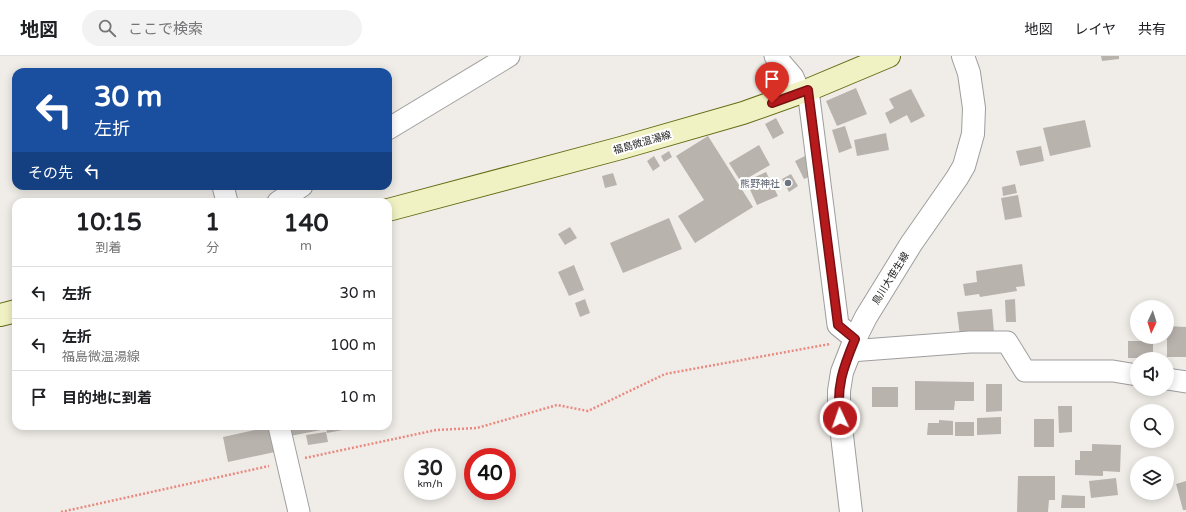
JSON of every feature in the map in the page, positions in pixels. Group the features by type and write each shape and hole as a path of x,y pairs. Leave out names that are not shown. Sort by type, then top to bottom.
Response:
{"main road":[{"name":"福島微温湯線","path":"392,209 629,146 743,113 804,91 889,56"},
{"path":"0,315 12,312"}],"street":[{"path":"392,127 509,56"},
{"path":"775,56 804,91 838,325 852,345 1007,342 1025,371 1113,371 1130,374"},
{"name":"鳥川大笹生線","path":"851,512 839,410 839,391 842,372 852,345 866,317 911,244 964,166 973,134 974,108 969,73 963,56"},
{"path":"284,198 296,190"},
{"path":"1174,380 1186,382"},
{"path":"280,430 298,512"}],"path":[{"path":"61,512 436,430 477,428 557,405 588,411 665,374 852,345"}],"building":[{"path":"1101,56 1119,56 1119,59 1102,61"},
{"path":"856,88 867,114 837,126 826,101"},
{"path":"911,89 925,116 911,123 907,115 890,124 885,113 894,108 889,99"},
{"path":"776,118 784,133 773,139 765,124"},
{"path":"1085,120 1091,147 1050,156 1043,128"},
{"path":"845,126 852,148 839,153 832,130"},
{"path":"886,133 889,150 857,156 854,140"},
{"path":"708,136 753,207 695,243 678,216 704,200 676,156"},
{"path":"759,145 770,165 741,182 729,163"},
{"path":"1041,146 1044,161 1020,166 1016,151"},
{"path":"669,151 672,157 664,162 661,156"},
{"path":"654,156 660,166 653,171 647,161"},
{"path":"805,156 813,175 804,179 795,161"},
{"path":"766,172 778,196 757,205 746,181"},
{"path":"613,173 617,185 605,188 602,176"},
{"path":"791,174 798,186 789,192 782,179"},
{"path":"1015,184 1017,193 1003,196 1002,187"},
{"path":"1018,195 1022,217 1005,220 1001,198"},
{"path":"669,218 682,249 623,273 610,243"},
{"path":"570,227 577,238 565,245 558,234"},
{"path":"1022,264 1025,286 1016,287 1017,291 980,297 979,294 965,296 963,284 977,282 976,271"},
{"path":"574,265 584,290 569,296 558,272"},
{"path":"585,299 590,313 580,317 575,303"},
{"path":"1015,299 1016,322 1006,322 1005,300"},
{"path":"992,309 994,332 960,336 957,312"},
{"path":"1174,326 1186,327 1186,357 1174,357 1174,352 1167,352 1167,344 1174,344"},
{"path":"1128,341 1130,341 1130,344 1153,344 1153,352 1130,352 1130,358 1128,358"},
{"path":"915,381 974,382 974,401 955,401 954,410 915,410"},
{"path":"986,384 1002,384 1002,411 986,412"},
{"path":"872,387 898,387 898,407 872,407"},
{"path":"1058,406 1072,406 1072,432 1059,433"},
{"path":"1001,417 1001,434 977,435 977,418"},
{"path":"1034,419 1054,419 1054,447 1034,447"},
{"path":"939,420 953,421 953,435 927,435 928,423 939,423"},
{"path":"955,422 974,422 974,436 955,436"},
{"path":"255,430 270,430 275,452 228,462 223,437"},
{"path":"284,430 321,430 285,437"},
{"path":"327,430 342,430 327,433"},
{"path":"326,432 328,442 308,445 306,435"},
{"path":"1092,444 1121,445 1120,472 1103,471 1103,476 1075,475 1075,460 1080,460 1080,451 1092,451"},
{"path":"1018,476 1055,476 1055,500 1049,500 1048,512 1017,512"},
{"path":"1116,478 1118,495 1091,498 1089,481"},
{"path":"1186,481 1186,510 1183,510 1176,484"},
{"path":"1062,495 1085,496 1085,508 1061,508"}],"place":[{"name":"熊野神社","path":"788,183"}],"route":[{"path":"772,103 808,90 838,325 855,339 842,372 839,391 840,418"}]}
